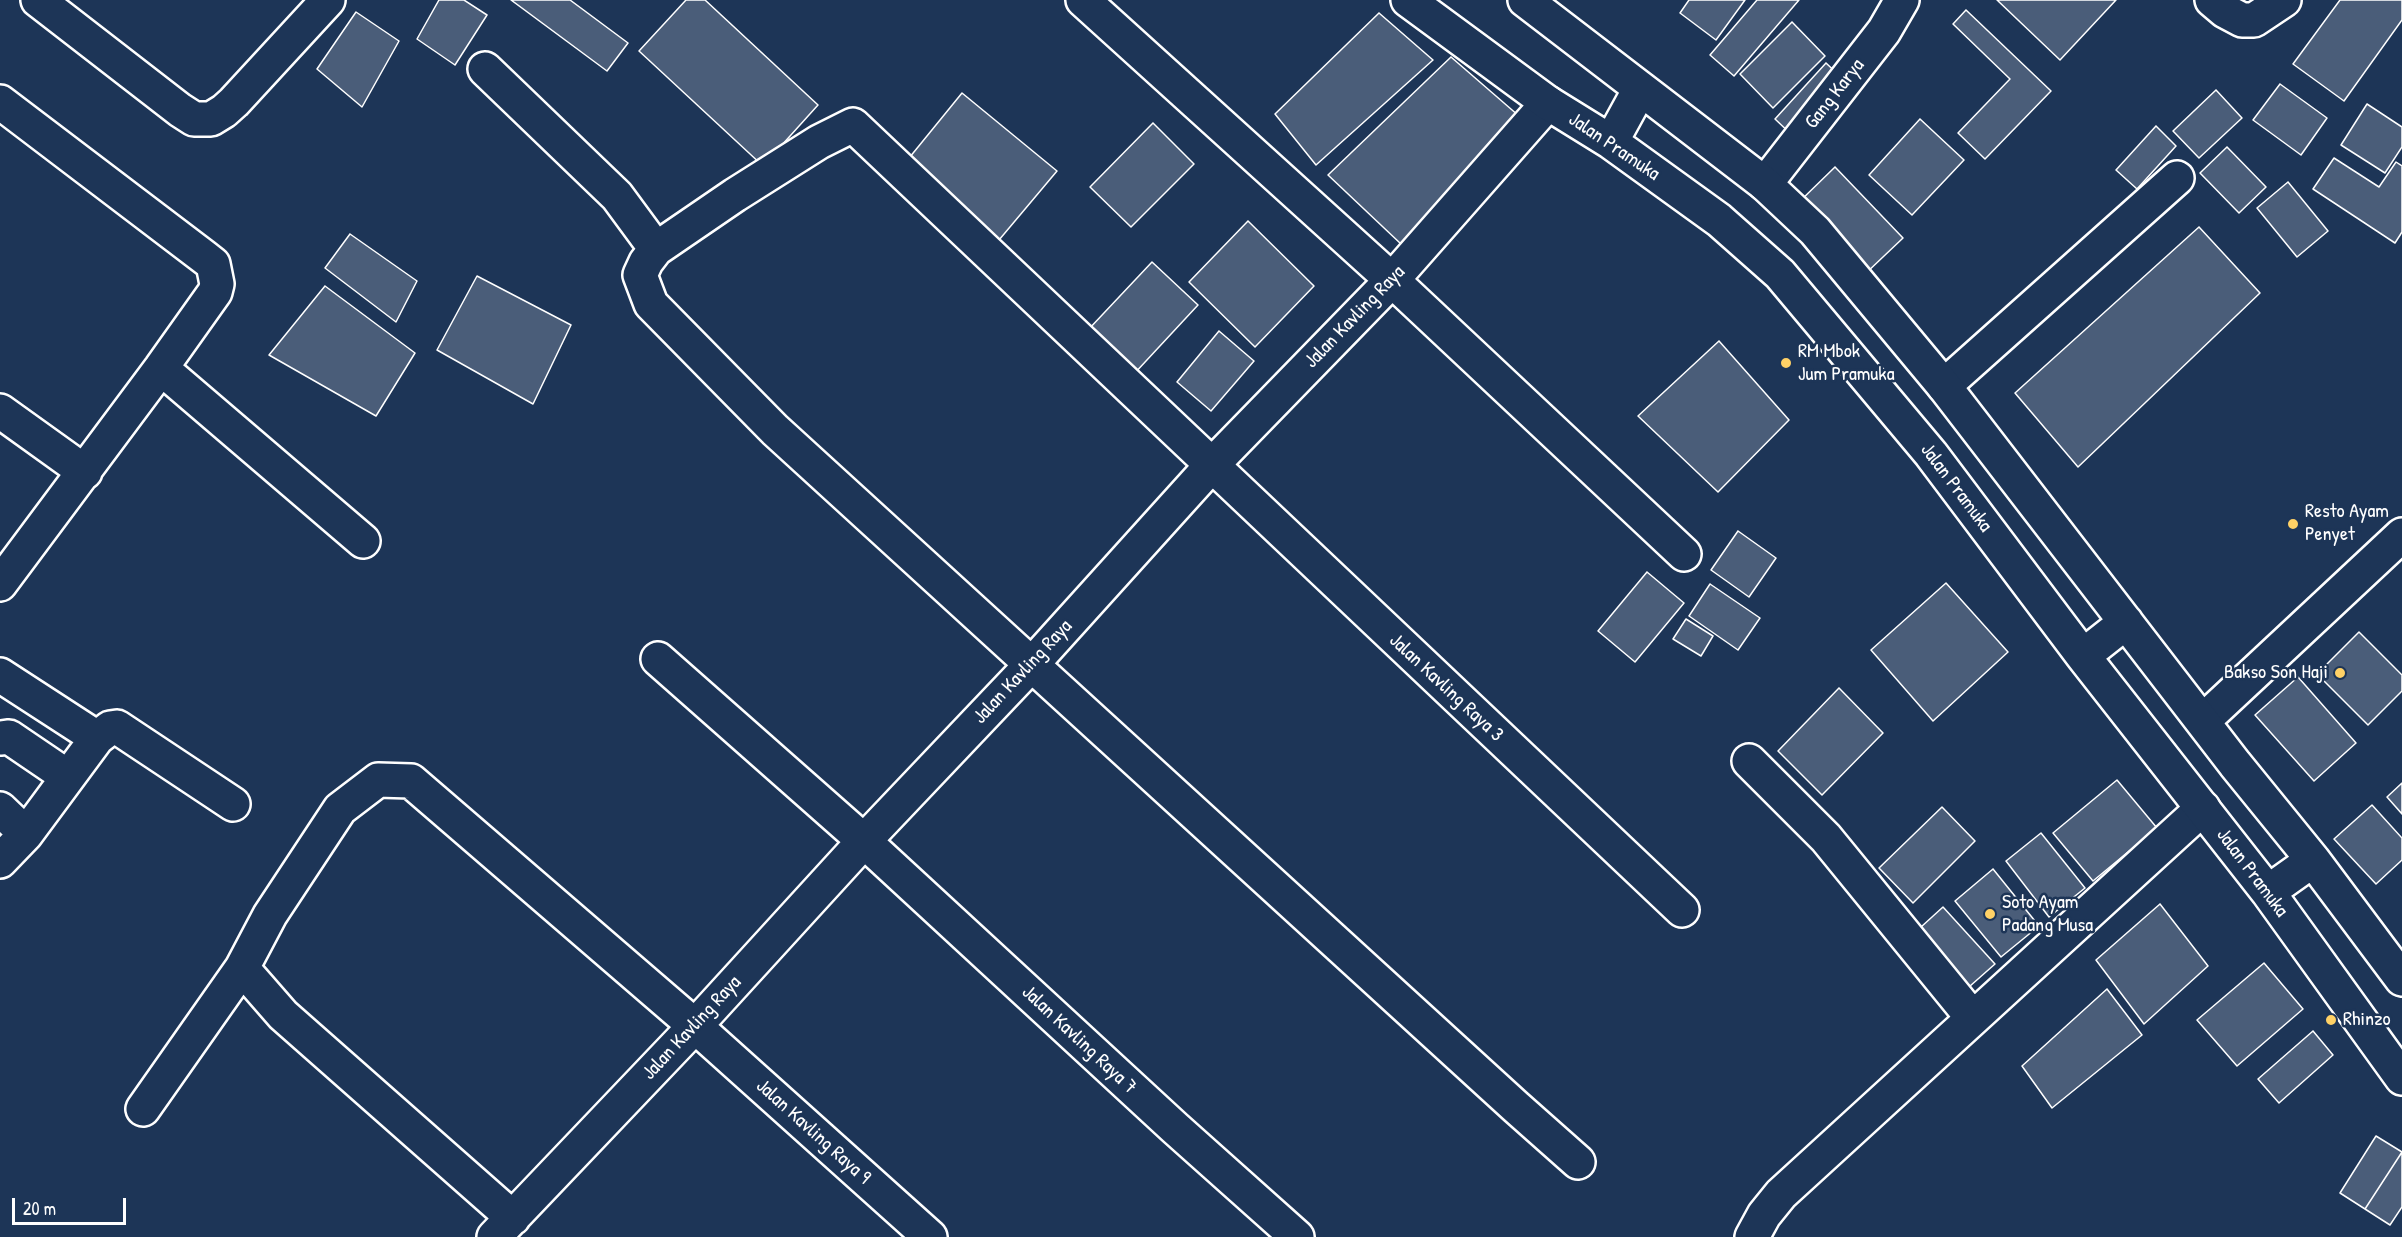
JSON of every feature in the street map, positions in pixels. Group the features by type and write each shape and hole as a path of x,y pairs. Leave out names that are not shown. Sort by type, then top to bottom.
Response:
{"street":[{"path":"38,0 180,110 194,118 211,119 224,111 324,1"},
{"path":"1083,0 1392,280 1684,554"},
{"name":"Jalan Pramuka","path":"1408,0 1548,103 1611,142 1719,220 1780,274 1931,454 2083,656 2268,892 2402,1078"},
{"path":"1525,0 1765,184 1815,231 1944,386 2204,720 2235,764 2313,860 2402,979"},
{"name":"Gang Karya","path":"1765,184 1884,31 1902,0"},
{"path":"2212,0 2225,11 2242,20 2254,20 2284,0"},
{"path":"485,69 617,195 656,249 640,275 643,288 651,304 665,320 775,430 1578,1162"},
{"path":"1611,142 1640,89"},
{"path":"0,102 213,264 218,284 215,292 162,368 0,584"},
{"name":"Jalan Kavling Raya","path":"503,1228 695,1026 864,841 1033,663 1211,466 1392,280 1548,103"},
{"name":"Jalan Kavling Raya 3","path":"656,249 819,142 853,125 1682,910"},
{"path":"1944,386 2177,178"},
{"path":"162,368 363,541"},
{"path":"0,411 85,472"},
{"path":"2204,720 2402,535"},
{"path":"2083,656 2126,622"},
{"name":"Jalan Kavling Raya 7","path":"658,659 864,841 1157,1112 1297,1237"},
{"path":"0,675 97,738"},
{"path":"0,861 26,834 97,738 110,728 117,727 233,804"},
{"path":"0,738 9,737 68,777"},
{"path":"1749,761 1826,838 1972,1017"},
{"name":"Jalan Kavling Raya 9","path":"142,1109 242,968 270,915 339,809 378,780 411,781 695,1026 930,1237"},
{"path":"1752,1237 1764,1215 1781,1194 2203,808"},
{"path":"0,809 26,834"},
{"path":"2268,892 2313,860"},
{"path":"242,968 284,1016 503,1228"}],"building":[{"path":"439,0 464,0 487,15 455,65 417,39"},
{"path":"511,0 570,0 628,43 607,71"},
{"path":"686,0 705,0 818,105 763,166 639,51"},
{"path":"1689,0 1745,0 1716,40 1680,13"},
{"path":"1757,0 1799,0 1734,76 1710,55"},
{"path":"1997,0 2116,0 2060,60"},
{"path":"2340,0 2402,0 2402,20 2344,101 2293,64"},
{"path":"1966,10 2051,91 1985,159 1958,133 2010,79 1953,24"},
{"path":"356,12 399,41 362,107 317,69"},
{"path":"1379,13 1433,60 1316,165 1275,114"},
{"path":"1792,22 1825,56 1773,108 1740,74"},
{"path":"1451,57 1519,116 1401,244 1328,175"},
{"path":"1826,63 1844,80 1793,136 1775,119"},
{"path":"2280,84 2327,118 2301,155 2253,120"},
{"path":"2216,90 2242,118 2199,158 2173,131"},
{"path":"962,93 1057,171 999,240 905,163"},
{"path":"2367,104 2402,127 2402,147 2385,173 2341,145"},
{"path":"1920,119 1964,160 1912,215 1869,175"},
{"path":"1153,123 1194,164 1131,227 1090,187"},
{"path":"2156,126 2176,146 2137,189 2116,170"},
{"path":"2227,147 2266,187 2239,213 2200,173"},
{"path":"2334,158 2379,187 2396,162 2402,166 2402,232 2395,243 2313,189"},
{"path":"1835,167 1903,238 1864,275 1796,205"},
{"path":"2288,182 2328,231 2297,257 2257,208"},
{"path":"1248,221 1314,286 1255,347 1189,282"},
{"path":"2199,227 2260,293 2078,467 2015,393"},
{"path":"350,234 417,281 396,322 325,268"},
{"path":"1152,262 1198,305 1133,375 1087,331"},
{"path":"477,276 571,325 533,404 437,350"},
{"path":"325,286 415,353 376,416 269,355"},
{"path":"1219,331 1254,361 1211,411 1177,382"},
{"path":"1719,341 1789,420 1718,492 1638,416"},
{"path":"1738,531 1776,558 1749,597 1711,570"},
{"path":"1647,572 1684,603 1635,662 1598,631"},
{"path":"1946,583 2008,652 1933,721 1871,650"},
{"path":"1710,584 1760,618 1738,650 1689,616"},
{"path":"1686,619 1713,636 1701,656 1673,639"},
{"path":"2359,632 2402,675 2402,691 2368,725 2317,674"},
{"path":"2298,677 2356,743 2314,781 2255,715"},
{"path":"1839,688 1883,733 1822,795 1778,751"},
{"path":"2117,780 2157,828 2093,881 2053,833"},
{"path":"2402,783 2402,814 2387,797"},
{"path":"2372,805 2402,838 2402,860 2376,884 2334,839"},
{"path":"1942,807 1975,841 1913,903 1879,868"},
{"path":"2041,833 2085,888 2049,917 2006,861"},
{"path":"1993,869 2039,926 2001,957 1955,901"},
{"path":"2160,904 2208,966 2144,1024 2096,960"},
{"path":"1943,907 1995,964 1961,994 1910,937"},
{"path":"2264,963 2303,1009 2237,1066 2197,1020"},
{"path":"2107,989 2142,1035 2052,1108 2022,1066"},
{"path":"2313,1031 2333,1055 2279,1103 2258,1079"},
{"path":"2376,1136 2402,1152 2365,1209 2340,1193"},
{"path":"2402,1152 2402,1207 2390,1225 2365,1209"}],"place":[{"name":"RM Mbok Jum Pramuka","path":"1786,363"},
{"name":"Resto Ayam Penyet","path":"2293,524"},
{"name":"Bakso Son Haji","path":"2340,673"},
{"name":"Soto Ayam Padang Musa","path":"1990,914"},
{"name":"Rhinzo","path":"2331,1020"}]}
